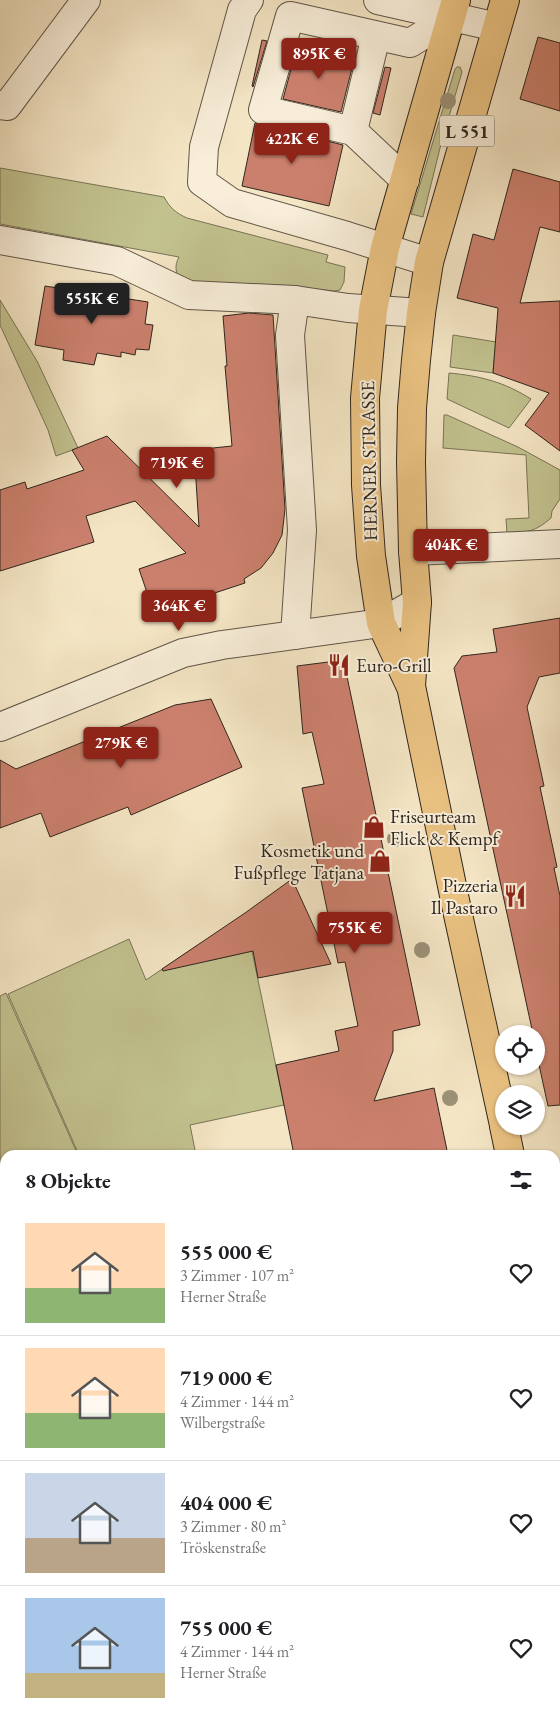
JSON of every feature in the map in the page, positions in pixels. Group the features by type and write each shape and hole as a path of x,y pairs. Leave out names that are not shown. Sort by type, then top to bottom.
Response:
{"main road":[{"name":"HERNER STRASSE","path":"411,686 417,602 413,551 412,408 421,313 429,262 505,0"},
{"name":"HERNER STRASSE","path":"454,9 385,248 373,310 365,398 366,475 371,556 381,623 411,686 495,1085"},
{"name":"HERNER STRASSE","path":"506,1135 509,1150"}],"street":[{"path":"0,105 7,106 86,0"},
{"path":"248,0 242,10 204,147 202,182 232,204 429,262"},
{"path":"378,0 454,9 497,27"},
{"path":"405,180 353,132 263,110 290,16 410,44 454,9"},
{"path":"353,132 376,36"},
{"path":"0,240 117,261 189,295 295,300 348,308 421,313"},
{"path":"295,300 290,335 302,530 295,635"},
{"path":"413,551 560,544"},
{"path":"0,727 183,653 222,645 381,623 417,602"}],"green space":[{"path":"460,67 462,72 441,144 423,217 411,214 455,69"},
{"path":"0,168 164,197 174,210 187,218 328,255 326,262 345,267 344,282 340,290 334,291 277,285 183,282 176,270 179,257 0,224"},
{"path":"0,300 37,361 78,448 56,456 48,430 0,325"},
{"path":"453,335 496,342 493,373 450,367"},
{"path":"449,373 492,381 511,388 531,399 509,428 447,399"},
{"path":"444,415 518,447 560,470 560,499 552,511 551,518 531,530 507,533 506,519 529,518 526,455 443,448"},
{"path":"129,939 146,980 201,943 208,961 252,951 284,1105 190,1125 195,1150 77,1150 8,994"},
{"path":"6,993 76,1150 0,1150 0,996"}],"building":[{"path":"538,37 560,43 560,111 520,99"},
{"path":"262,40 267,41 253,87 252,86"},
{"path":"297,47 354,60 341,112 283,99"},
{"path":"385,67 391,68 380,115 373,113"},
{"path":"255,123 343,145 329,206 242,186"},
{"path":"513,169 560,182 560,232 540,227 520,303 560,301 560,451 525,425 549,393 493,373 498,308 457,298 473,234 494,240"},
{"path":"45,286 148,302 145,324 153,325 149,350 136,349 135,355 121,352 121,357 97,353 94,365 63,360 64,350 35,345"},
{"path":"249,313 273,315 285,509 282,535 273,553 261,568 244,579 245,583 154,613 139,569 186,553 135,501 86,516 94,542 0,571 0,490 25,482 27,489 84,470 72,450 107,436 199,527 194,450 232,446 223,316"},
{"path":"560,618 560,673 539,677 527,707 544,786 540,787 557,867 554,868 560,896 560,1105 548,1106 545,1085 541,1075 545,1075 545,1025 531,1025 454,668 462,656 497,652 493,629"},
{"path":"336,661 345,667 420,1025 393,1031 393,1051 374,1101 434,1088 447,1150 293,1150 276,1065 339,1051 335,1031 358,1026 345,962 338,963 302,788 324,784 312,732 303,734 297,666"},
{"path":"211,699 242,767 131,815 128,807 50,837 41,813 0,828 0,760 16,769 175,705"},
{"path":"292,879 331,964 258,978 253,951 163,971 162,969"}],"place":[{"name":"Euro-Grill","path":"339,665"},
{"name":"Friseurteam Flick & Kempf","path":"374,827"},
{"name":"Kosmetik und Fußpflege Tatjana","path":"380,861"},
{"name":"Pizzeria Il Pastaro","path":"515,896"}]}
